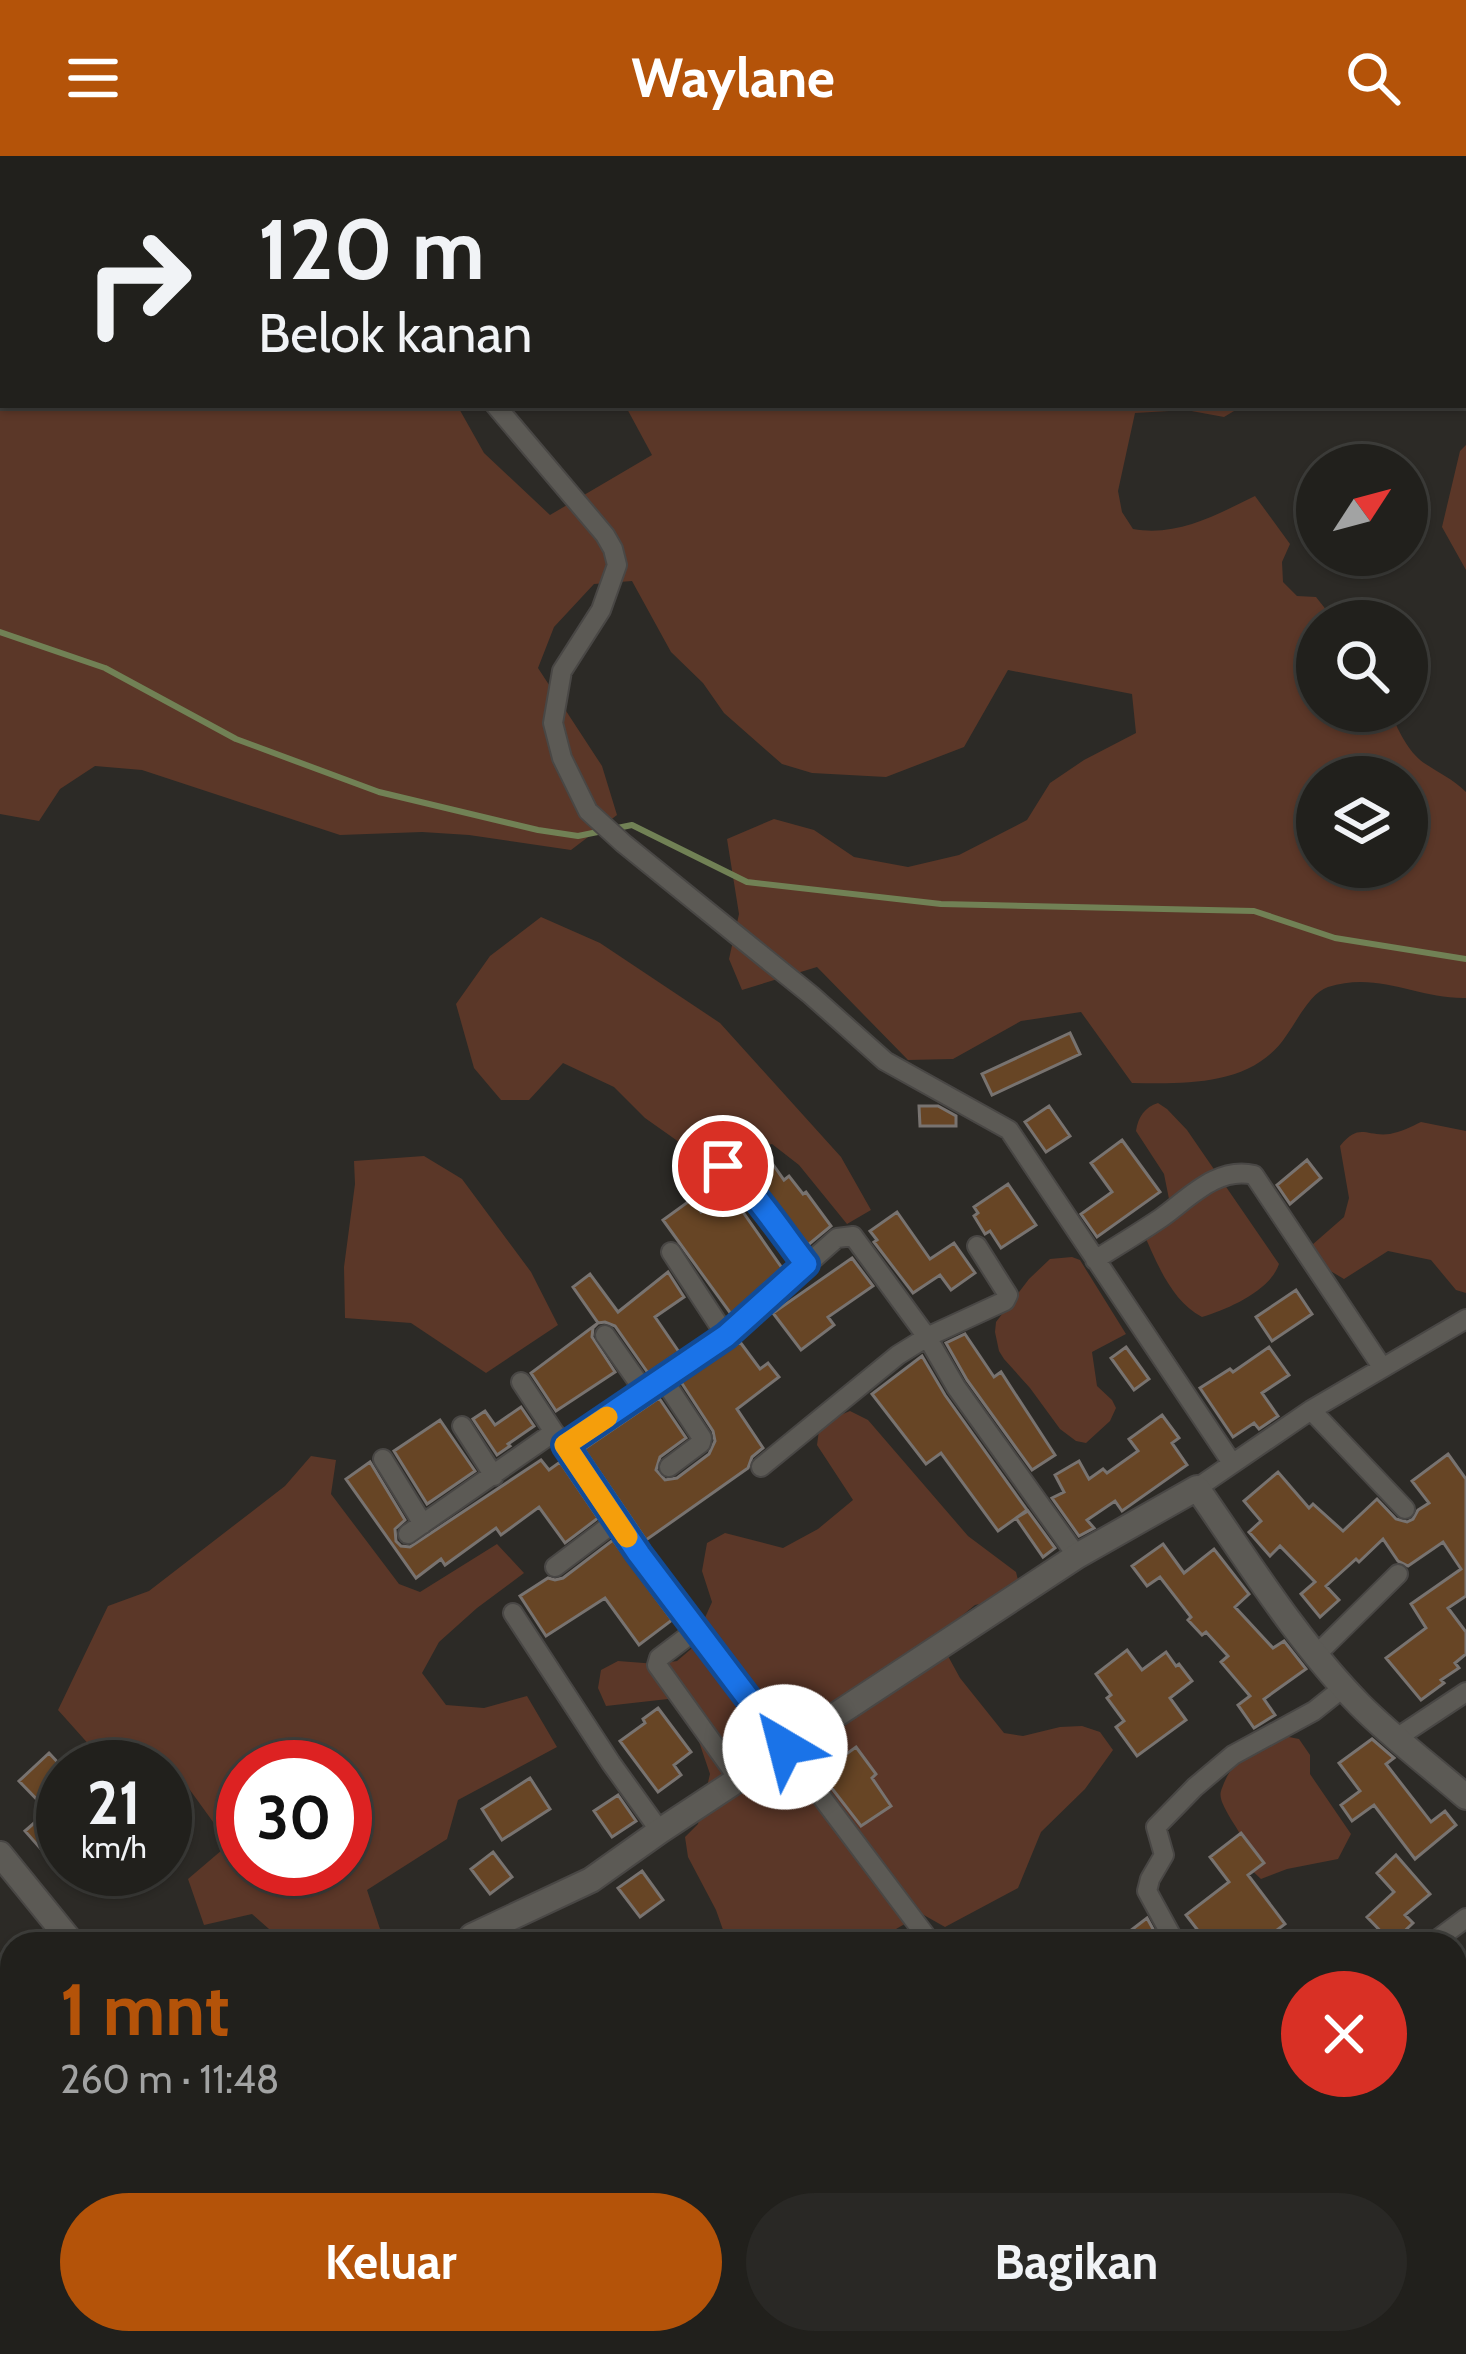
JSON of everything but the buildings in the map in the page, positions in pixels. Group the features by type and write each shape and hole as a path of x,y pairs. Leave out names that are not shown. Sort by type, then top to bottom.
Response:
{"street":[{"path":"498,408 605,535 617,565 601,610 562,671 553,723 562,758 588,811 885,1061 1009,1130 1232,1463"},
{"path":"696,1172 723,1166 735,1173 806,1264"},
{"path":"1095,1260 1165,1216 1202,1186 1241,1172 1254,1175 1382,1367"},
{"path":"383,1459 415,1529 494,1476 645,1391 726,1336 837,1238 853,1236 1077,1556"},
{"path":"760,1466 898,1355 1008,1298 977,1246"},
{"path":"670,1252 726,1336"},
{"path":"490,1932 591,1880 1077,1556 1197,1488 1311,1410 1466,1319"},
{"path":"605,1335 645,1391"},
{"path":"662,1379 702,1441 669,1467"},
{"path":"520,1382 616,1521 923,1932"},
{"path":"1311,1410 1405,1509"},
{"path":"462,1426 494,1476"},
{"path":"1197,1488 1344,1687 1395,1739 1466,1797"},
{"path":"555,1567 616,1521"},
{"path":"1318,1654 1398,1574"},
{"path":"513,1613 660,1831"},
{"path":"696,1630 659,1658 657,1665 738,1778"},
{"path":"1169,1932 1147,1891 1165,1850 1156,1826 1233,1755 1314,1711 1344,1687"},
{"path":"1395,1739 1466,1692"},
{"path":"0,1854 63,1932"}],"shaded area":[{"path":"0,408 459,408 484,453 550,515 652,455 627,408 1239,408 1224,417 1186,410 1135,413 1118,491 1122,512 1133,529 1165,530 1196,523 1255,496 1290,544 1282,562 1283,582 1297,596 1318,600 1296,600 1296,732 1400,732 1417,756 1296,756 1296,888 1428,888 1428,765 1466,792 1466,998 1364,982 1328,987 1310,1001 1286,1036 1256,1065 1217,1079 1132,1083 1081,1012 1021,1021 953,1059 908,1060 817,967 742,990 729,959 739,914 727,839 774,819 814,830 854,857 908,867 959,855 1027,820 1050,783 1136,733 1132,694 1008,670 964,747 886,777 812,773 782,764 724,713 703,683 671,652 632,581 594,584 554,627 538,668 602,766 617,815 571,850 469,835 340,835 142,770 95,766 60,789 39,821 0,814"},
{"path":"1466,445 1466,570 1442,527 1460,451"},
{"path":"541,917 600,943 720,1023 841,1157 871,1210 847,1224 799,1165 772,1144 703,1159 645,1118 614,1087 563,1063 529,1100 501,1100 474,1068 456,1004 490,956"},
{"path":"1158,1103 1187,1130 1279,1264 1258,1291 1202,1317 1173,1291 1143,1232 1170,1204 1164,1174 1136,1131 1143,1113"},
{"path":"1421,1122 1466,1131 1466,1293 1456,1290 1431,1260 1388,1251 1344,1279 1327,1269 1312,1245 1344,1217 1349,1198 1340,1146 1358,1132 1390,1134"},
{"path":"424,1156 462,1179 531,1272 558,1325 486,1373 411,1323 345,1318 344,1267 354,1161"},
{"path":"1050,1259 1080,1260 1126,1334 1092,1352 1097,1386 1116,1408 1110,1421 1086,1443 1060,1429 1004,1359 995,1332 996,1322 1029,1279"},
{"path":"850,1411 868,1420 968,1536 1016,1572 1019,1584 994,1601 975,1605 937,1636 960,1678 1004,1733 1023,1736 1082,1726 1100,1732 1113,1750 1085,1789 1041,1832 1018,1888 945,1927 922,1914 891,1932 724,1932 688,1857 685,1837 698,1824 710,1774 694,1727 678,1701 606,1706 598,1688 601,1670 618,1661 677,1661 691,1649 712,1602 702,1571 707,1543 725,1533 783,1548 818,1529 853,1500 817,1445 819,1430"},
{"path":"311,1456 336,1460 331,1494 399,1584 420,1592 497,1544 524,1573 439,1642 422,1673 446,1705 484,1708 527,1696 557,1747 458,1800 447,1839 372,1887 372,1740 216,1740 216,1826 192,1793 192,1740 85,1740 58,1710 108,1606 149,1591 285,1486"},
{"path":"1284,1736 1299,1739 1310,1755 1310,1774 1351,1834 1338,1859 1261,1879 1246,1865 1242,1838 1221,1792 1241,1759"},
{"path":"216,1855 216,1896 369,1896 381,1932 272,1932 252,1914 204,1925 192,1876"}],"waterway":[{"path":"0,632 105,668 236,739 379,792 578,836 632,825 747,882 941,904 1254,911 1335,938 1466,959"}],"slow traffic":[{"path":"607,1417 565,1445 627,1537"}],"route":[{"path":"723,1166 743,1182 806,1264 726,1336 565,1445 639,1554 785,1747"}]}
